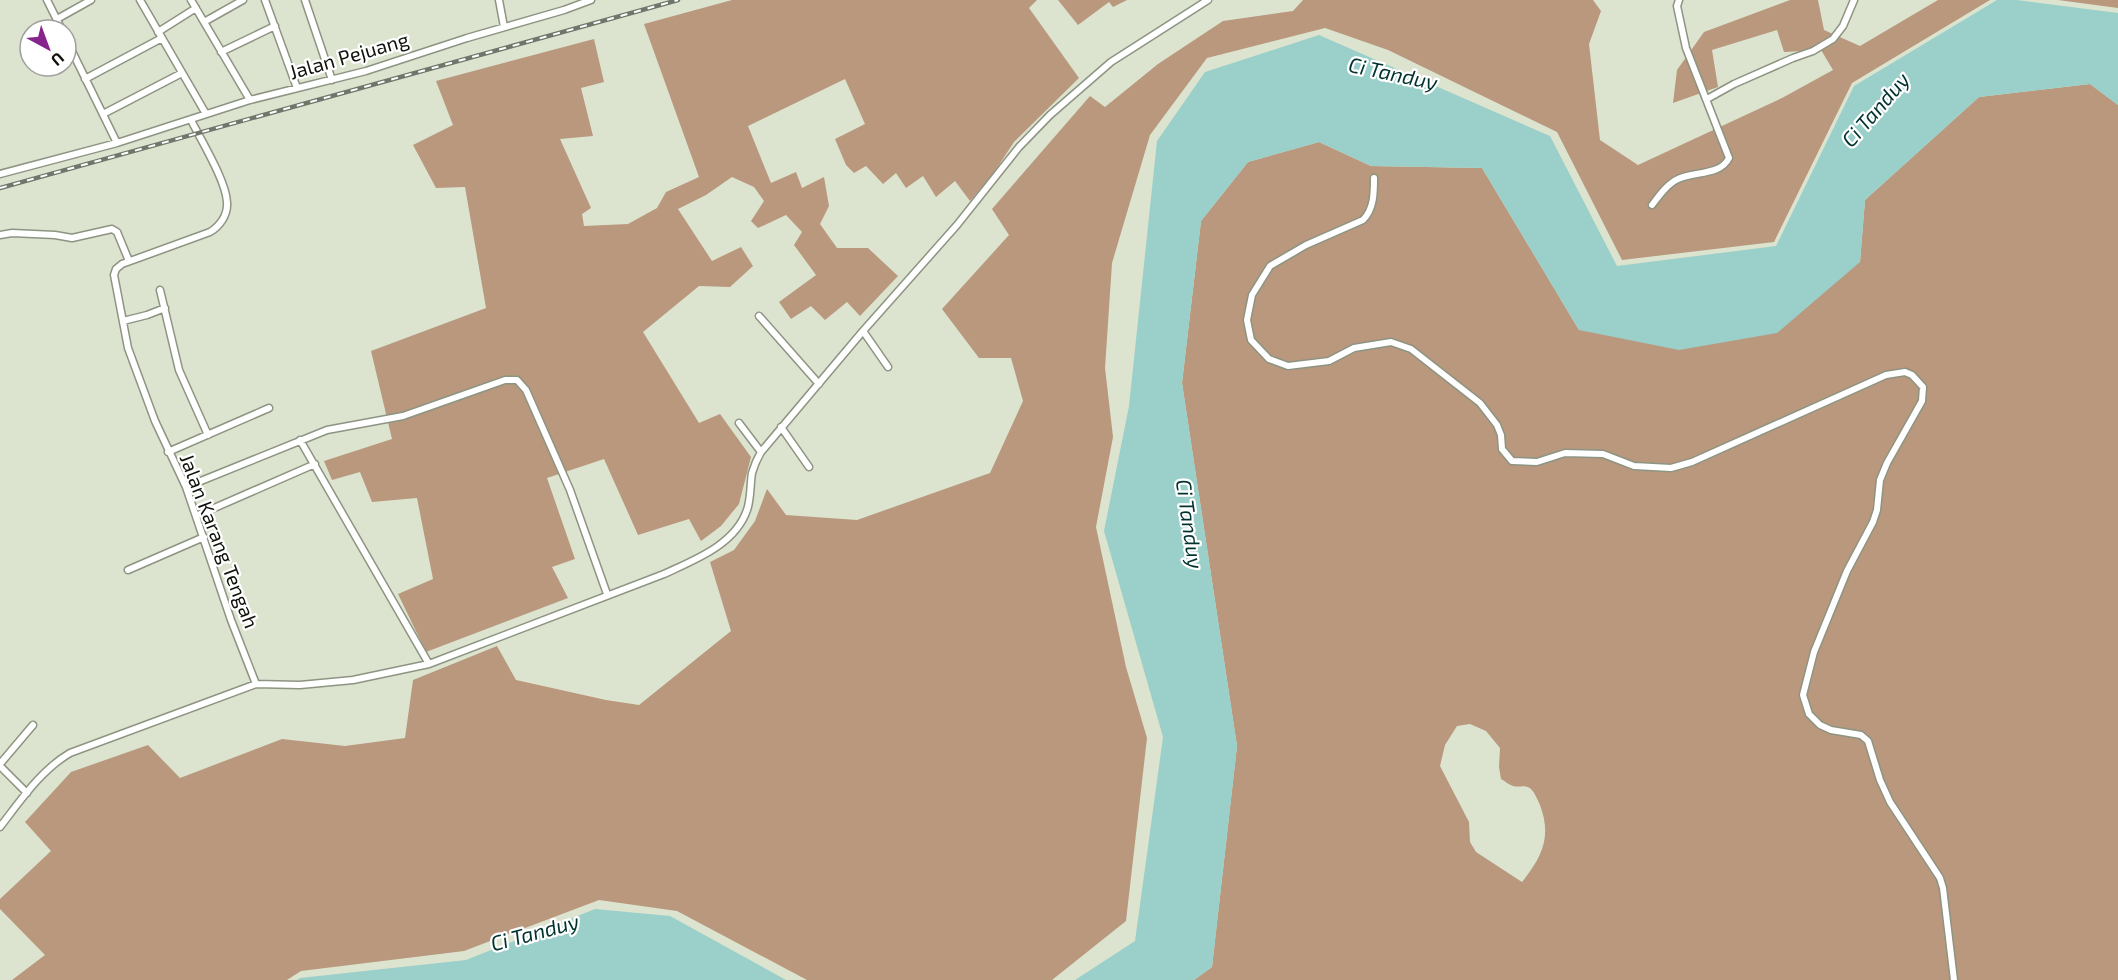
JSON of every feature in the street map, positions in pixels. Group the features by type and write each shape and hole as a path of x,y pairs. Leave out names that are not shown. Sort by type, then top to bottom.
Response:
{"street":[{"path":"47,0 56,18"},
{"path":"59,18 91,0"},
{"path":"140,0 206,114"},
{"path":"191,0 250,100"},
{"path":"204,22 243,0"},
{"path":"265,0 297,88"},
{"path":"305,0 332,80"},
{"path":"499,0 504,27"},
{"name":"Jalan Pejuang","path":"0,174 117,143 250,100 332,80 591,0"},
{"path":"0,827 56,761 70,753 256,684 300,685 352,680 429,664 664,574 696,559 724,542 738,526 747,510 753,470 761,452 863,331 957,225 1019,147 1050,115 1111,62 1208,0"},
{"path":"1652,205 1677,179 1721,167 1728,160 1686,48 1677,6 1679,0"},
{"path":"1707,99 1734,84 1813,51 1833,39 1843,26 1854,0"},
{"path":"85,79 160,35 196,8"},
{"path":"221,52 275,26"},
{"path":"78,64 117,143"},
{"path":"103,114 182,73"},
{"path":"0,235 12,233 72,238 112,229 117,232 129,261 210,232 219,226 228,204 225,190 191,120"},
{"path":"1374,178 1374,197 1367,216 1363,220 1306,245 1270,266 1252,295 1247,320 1251,340 1269,359 1288,366 1329,361 1354,348 1391,342 1411,349 1480,404 1497,425 1501,435 1502,449 1512,461 1537,462 1565,453 1603,454 1634,466 1671,468 1692,462 1886,375 1905,372 1912,375 1923,387 1919,410 1896,446 1880,480 1877,510 1873,522 1848,571 1814,652 1803,695 1809,714 1820,725 1831,730 1861,735 1868,741 1880,780 1890,802 1940,878 1954,980"},
{"name":"Jalan Karang Tengah","path":"129,261 116,269 114,275 128,348 168,452 186,487 231,620 256,684"},
{"path":"160,290 179,370 208,435"},
{"path":"123,321 165,308"},
{"path":"759,316 819,384"},
{"path":"863,331 888,367"},
{"path":"186,487 327,430 403,416 505,380 517,380 526,390 570,490 607,594"},
{"path":"168,452 268,408"},
{"path":"739,423 761,452"},
{"path":"781,427 809,467"},
{"path":"300,440 429,664"},
{"path":"196,516 315,464"},
{"path":"128,570 204,537"},
{"path":"27,793 0,765 33,725"}],"shaded area":[{"path":"732,0 1037,0 1029,8 1079,78 1014,142 993,174 970,201 955,181 936,197 923,176 906,188 896,173 883,184 866,166 854,173 846,165 835,139 865,124 845,79 748,126 771,183 796,172 802,188 824,177 829,206 820,224 837,248 868,248 898,276 860,316 847,302 825,320 811,306 791,319 779,302 816,275 794,245 802,232 786,215 758,228 751,221 764,201 754,187 732,177 706,195 678,209 712,261 741,247 753,266 730,287 699,286 643,332 699,423 720,414 751,457 739,504 721,526 701,541 689,519 638,535 604,459 547,478 575,559 552,567 568,598 426,652 398,594 433,579 417,498 372,502 360,472 332,480 324,461 392,439 371,351 486,308 465,187 436,188 413,145 453,125 436,81 594,39 604,82 581,88 593,136 560,139 591,208 582,214 584,226 628,224 657,208 666,192 699,177 644,24"},
{"path":"1058,0 1127,0 1113,7 1109,2 1078,25"},
{"path":"1303,0 1593,0 1601,11 1589,44 1600,140 1638,165 1782,98 1833,70 1821,50 1784,52 1777,30 1712,50 1718,87 1673,103 1677,70 1704,32 1790,0 1818,0 1824,30 1860,46 1938,0 1990,0 1852,83 1774,242 1622,260 1557,132 1388,50 1325,28 1207,58 1150,135 1112,263 1105,368 1113,437 1096,527 1126,667 1147,738 1126,921 1052,980 807,980 677,911 599,900 464,951 301,971 287,980 12,980 45,955 0,909 0,899 51,851 25,822 71,772 148,745 180,778 282,739 345,746 405,738 413,680 497,646 516,680 639,705 731,631 710,562 734,550 755,521 767,489 786,515 857,520 990,473 1023,401 1011,358 979,358 942,309 1009,235 992,209 1090,96 1105,107 1158,64 1223,21 1293,11"},
{"path":"2058,0 2118,0 2118,8"},
{"path":"2090,84 2118,105 2118,980 1194,980 1212,967 1237,746 1182,383 1201,221 1248,162 1319,142 1371,166 1482,168 1579,330 1860,262 1865,200 1979,97","holes":["1470,724 1486,731 1500,748 1501,779 1513,786 1531,789 1543,816 1545,827 1543,846 1535,864 1522,882 1476,852 1470,842 1469,822 1440,766 1445,745 1457,726"]}],"water":[{"name":"Ci Tanduy","path":"1997,0 2017,0 2118,13 2118,105 2090,84 1979,97 1865,200 1860,262 1777,333 1679,350 1579,330 1482,168 1371,166 1319,142 1248,162 1201,221 1182,383 1237,746 1212,967 1194,980 1075,980 1135,941 1163,737 1104,531 1129,406 1157,141 1205,72 1319,35 1550,136 1617,266 1776,246 1854,86"},
{"name":"Ci Tanduy","path":"595,909 670,916 786,980 297,980 466,960"}],"railway":[{"path":"0,188 678,0"}]}
